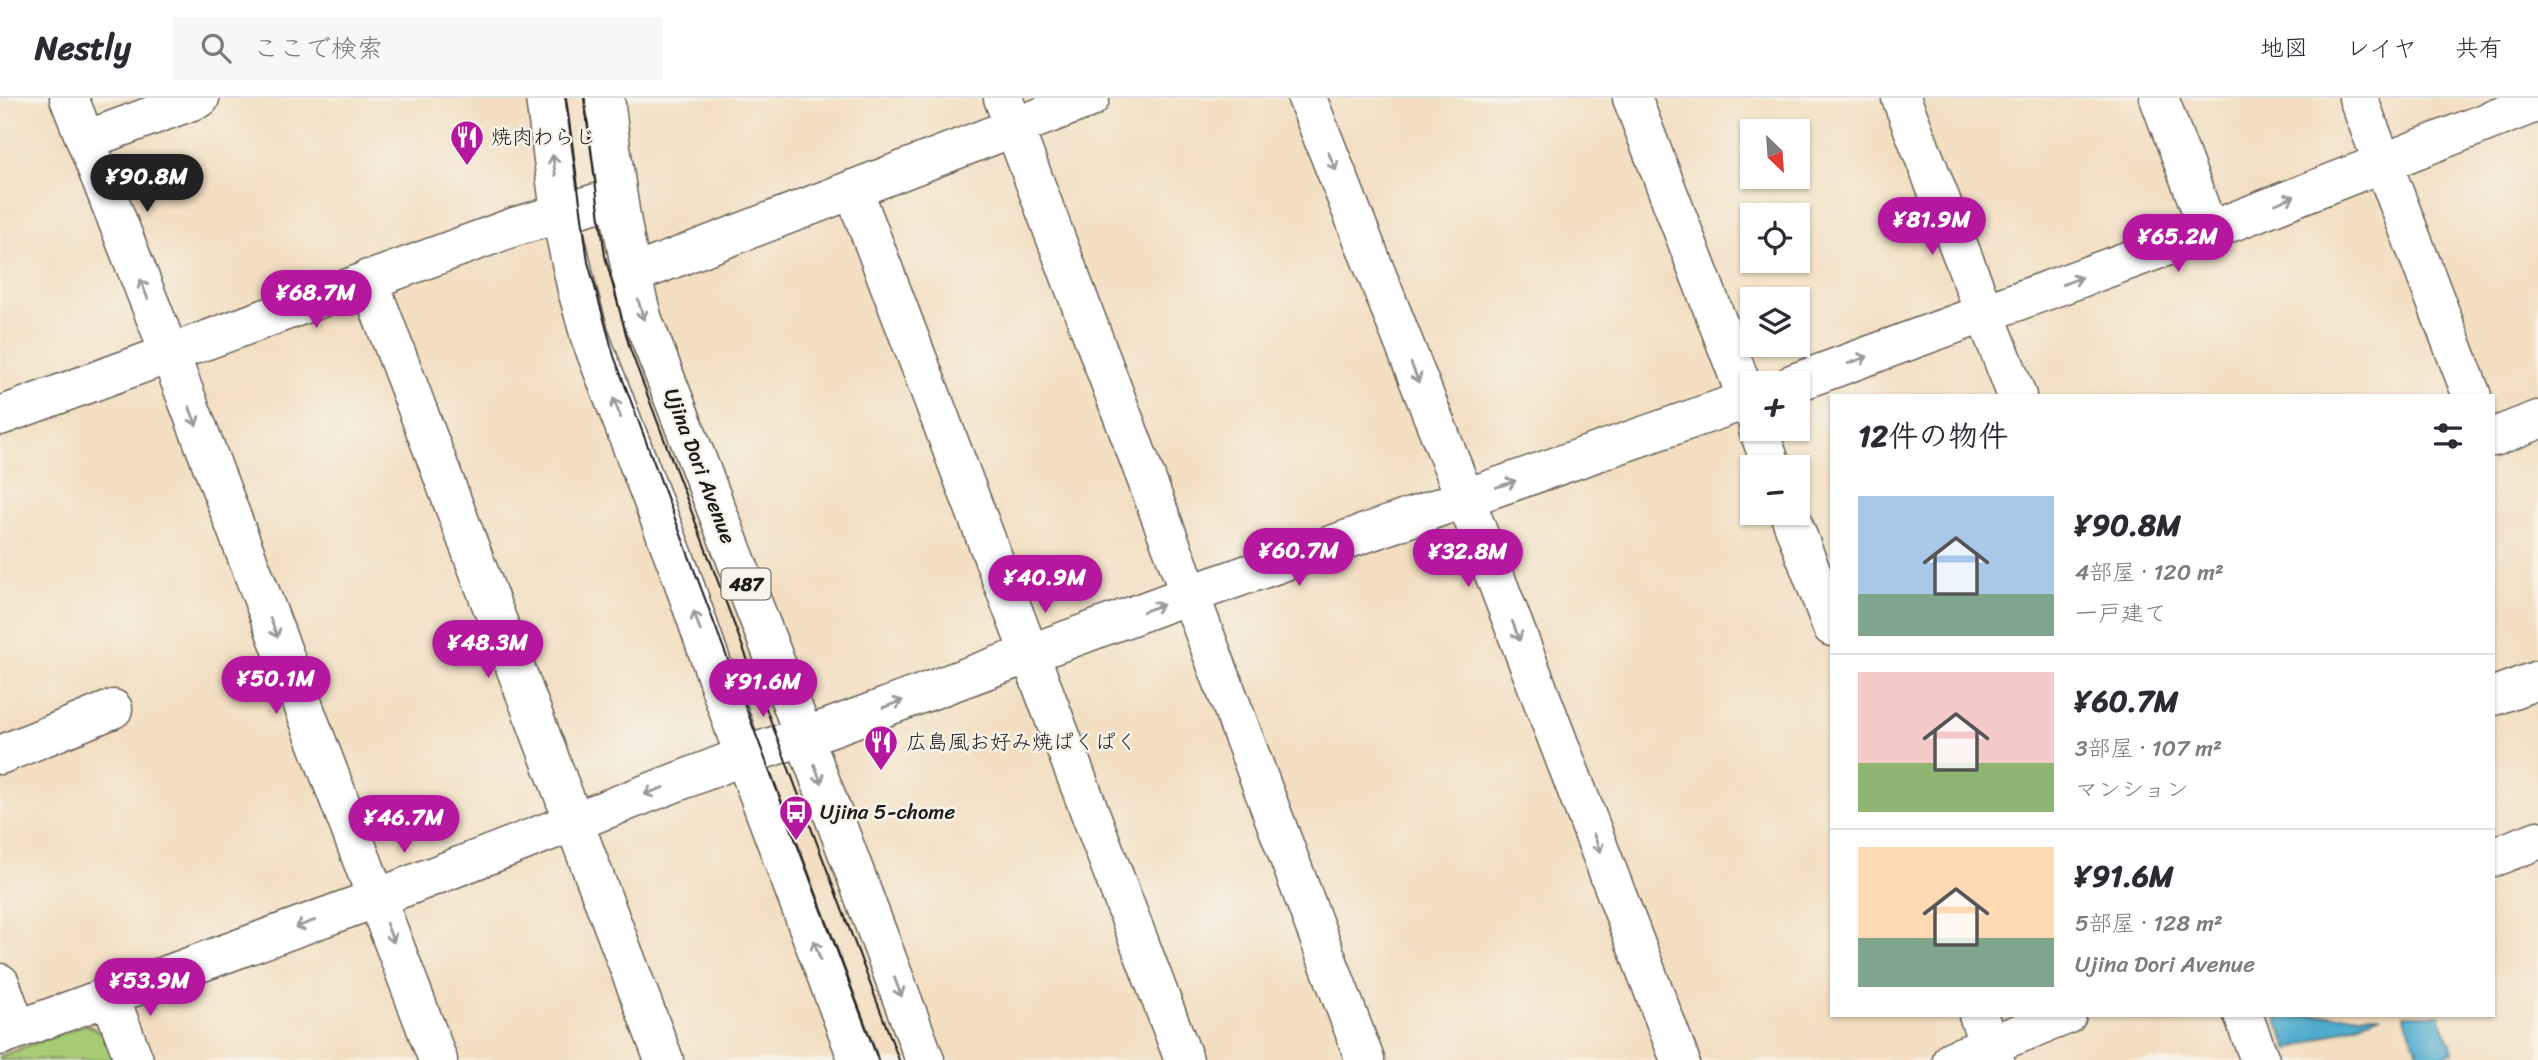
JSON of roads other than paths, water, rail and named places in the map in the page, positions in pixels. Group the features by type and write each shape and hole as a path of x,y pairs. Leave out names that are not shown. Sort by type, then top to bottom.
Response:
{"main road":[{"path":"69,98 169,352 438,1060"},
{"path":"86,140 201,98"},
{"name":"487","path":"545,98 561,212 576,290 590,337 680,572 731,761 858,1060"},
{"name":"Ujina Dori Avenue","path":"605,98 617,197 631,275 643,320 816,732 925,1060"},
{"path":"631,275 853,189 1008,113 1090,98"},
{"path":"1307,98 1465,498 1680,1060"},
{"path":"1632,98 1740,379"},
{"path":"1901,98 1987,313 2016,394"},
{"path":"2159,98 2209,231"},
{"path":"2358,98 2471,394"},
{"path":"1810,377 2209,231 2538,100"},
{"path":"1008,113 1365,1060"},
{"path":"853,189 1184,1060"},
{"path":"0,416 368,279 561,212 617,197"},
{"path":"368,279 664,1060"},
{"path":"0,983 9,1032 377,898 731,761 1191,594 1465,498 1740,414"},
{"path":"2495,437 2538,420"},
{"path":"1794,525 1830,622"},
{"path":"2495,696 2538,680"},
{"path":"0,755 113,709"},
{"path":"2495,857 2538,840"},
{"path":"110,997 134,1060"},
{"path":"1952,1060 1988,1040 2061,1017"},
{"path":"2245,1017 2260,1060"}],"water":[{"path":"2276,1017 2376,1017 2289,1050"},
{"path":"2405,1017 2440,1017 2453,1052 2433,1060 2421,1060"}],"tram line":[{"path":"566,98 588,262 614,356 878,1060"},
{"path":"584,98 605,256 630,349 899,1060"}],"place":[{"name":"焼肉わらじ","path":"467,167"},
{"name":"広島風お好み焼ぱくぱく","path":"881,772"},
{"name":"Ujina 5-chome","path":"796,842"}]}
